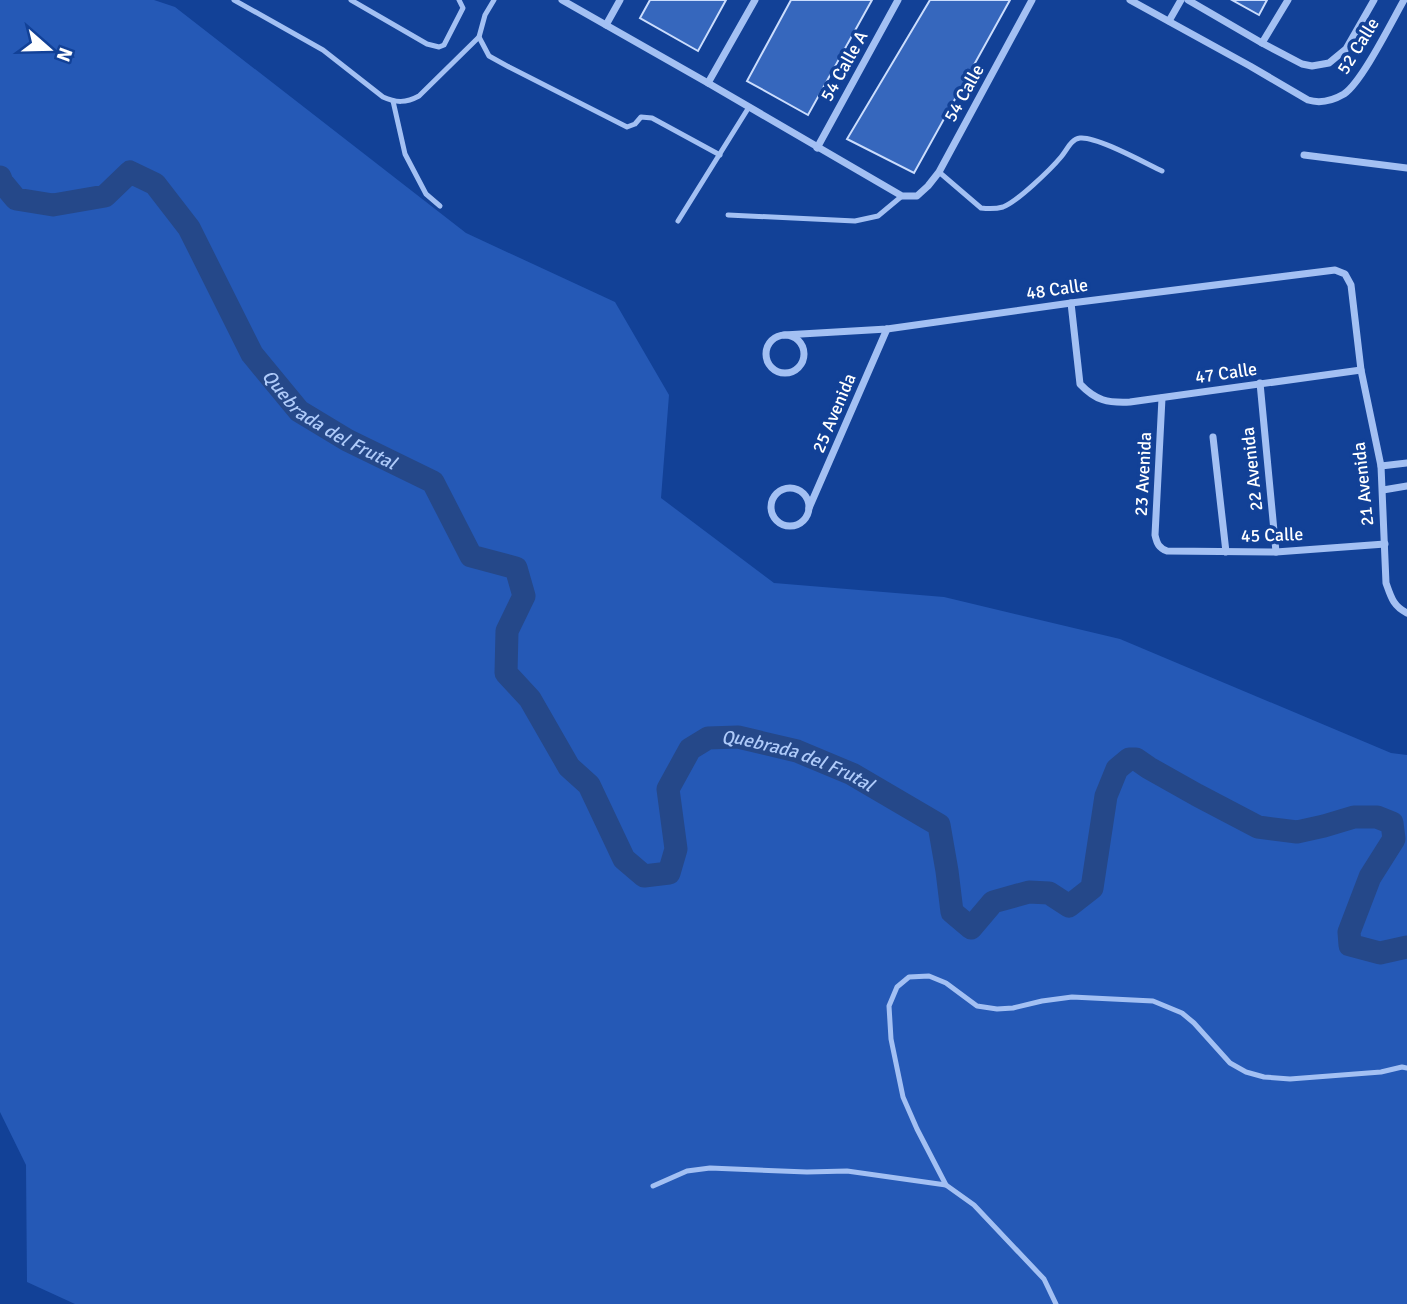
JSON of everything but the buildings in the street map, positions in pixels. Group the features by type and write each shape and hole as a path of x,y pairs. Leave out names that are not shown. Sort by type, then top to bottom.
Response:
{"street":[{"path":"562,0 902,196"},
{"path":"606,25 620,0"},
{"path":"708,83 755,0"},
{"name":"54 Calle A","path":"817,148 898,0"},
{"name":"54 Calle","path":"902,196 917,196 939,172 1032,0"},
{"path":"1130,0 1169,21 1181,0"},
{"path":"1188,0 1262,43 1288,0"},
{"name":"52 Calle","path":"1262,43 1302,64 1312,66 1329,63 1346,49 1374,0"},
{"name":"52 Calle","path":"1169,21 1307,100 1318,103 1346,93 1353,86 1404,0"},
{"path":"1304,155 1407,168"},
{"name":"48 Calle","path":"784,335 887,329 1335,270"},
{"name":"21 Avenida","path":"1335,270 1345,274 1351,285 1361,370 1381,466 1386,583 1392,601 1398,609 1407,613"},
{"name":"47 Calle","path":"1071,303 1080,384 1096,397 1111,403 1361,370"},
{"name":"25 Avenida","path":"809,508 887,329"},
{"path":"784,335 796,338 804,355 798,367 787,373 775,370 766,355 769,344 784,335"},
{"name":"22 Avenida","path":"1259,383 1276,552"},
{"name":"23 Avenida","path":"1161,549 1157,545 1155,535 1162,398"},
{"path":"1213,437 1226,552"},
{"path":"1381,466 1407,463"},
{"path":"1383,490 1407,486"},
{"path":"790,487 807,497 809,508 805,520 788,526 773,516 772,503 778,492 790,487"},
{"name":"45 Calle","path":"1161,549 1276,552 1385,544"}],"lane":[{"path":"234,0 323,50 383,97 408,102 419,96 479,37 485,15 494,0"},
{"path":"351,0 427,44 439,47 444,45 463,8 459,0"},
{"path":"479,37 489,55 627,127 635,124 641,117 652,118 720,155"},
{"path":"393,101 405,153 426,194 440,206"},
{"path":"678,221 749,107"},
{"path":"939,172 981,208 989,209 1006,206 1035,183 1070,144 1081,138 1091,139 1162,171"},
{"path":"728,215 855,221 878,216 902,196"},
{"path":"1056,1304 1044,1279 974,1205 946,1185 917,1129 903,1097 891,1039 889,1006 897,987 909,977 929,976 946,983 977,1006 997,1009 1072,997 1153,1001 1168,1006 1194,1023 1230,1063 1245,1072 1264,1077 1290,1079 1407,1068"},
{"path":"653,1186 687,1171 710,1168 847,1171 946,1185"}],"shaded area":[{"path":"0,0 154,0 175,7 466,233 615,302 669,395 661,498 774,583 944,597 1120,639 1391,753 1407,755 1407,1304 75,1304 27,1282 26,1165 0,1112"}],"waterway":[{"name":"Quebrada del Frutal","path":"0,177 16,199 53,205 105,196 130,172 155,184 189,228 252,354 299,411 347,440 433,482 471,556 516,568 524,596 507,631 506,673 530,699 569,767 589,785 624,859 644,876 669,873 676,849 668,789 690,749 708,738 738,737 797,751 852,774 939,825 952,912 971,928 993,902 1029,892 1049,893 1069,906 1092,888 1106,796 1117,769 1129,759 1136,759 1258,827 1297,832 1354,817 1377,817 1392,823 1394,839 1370,877 1349,932 1350,945 1380,953 1407,947"}]}
